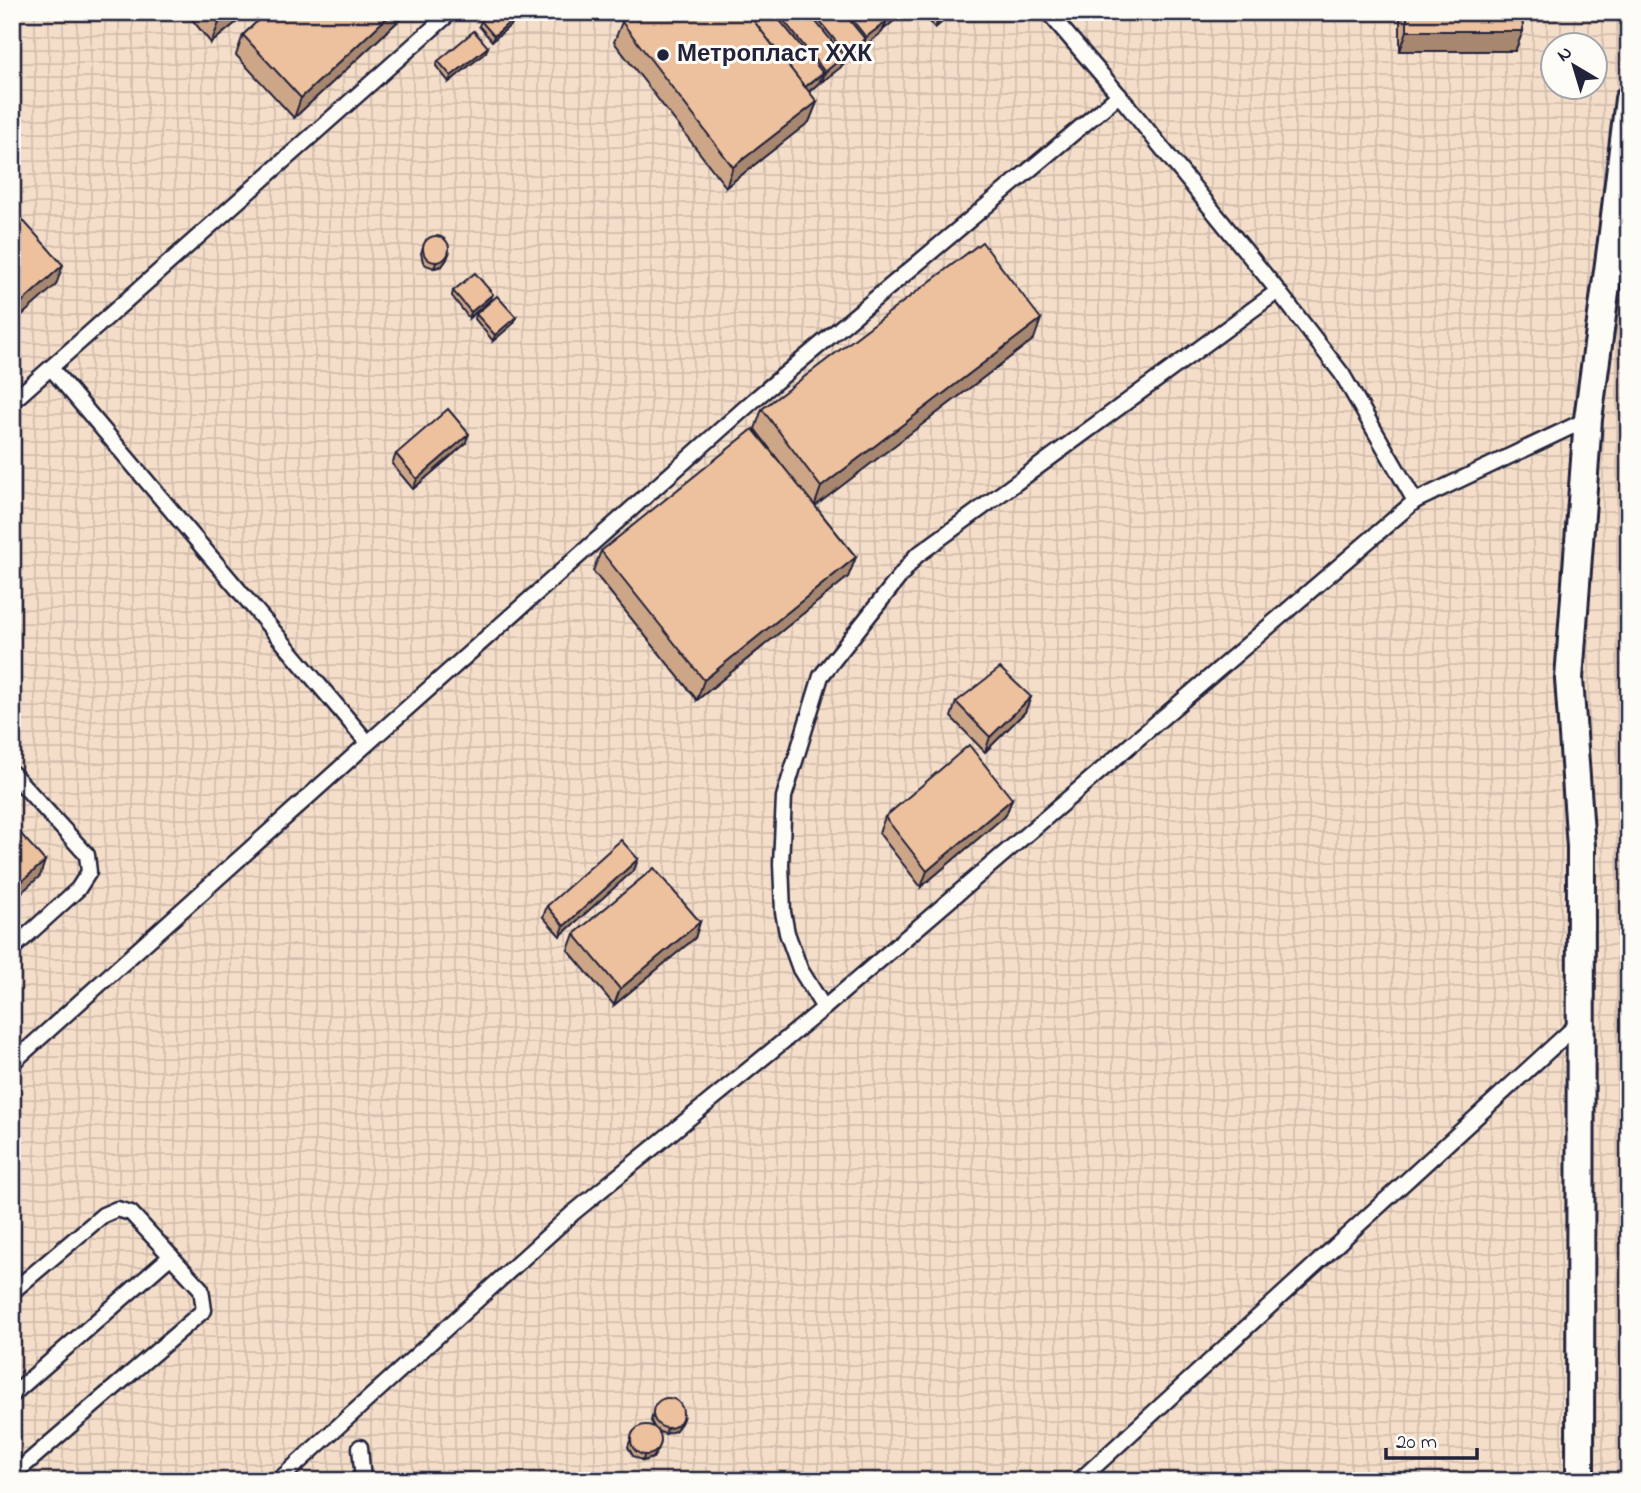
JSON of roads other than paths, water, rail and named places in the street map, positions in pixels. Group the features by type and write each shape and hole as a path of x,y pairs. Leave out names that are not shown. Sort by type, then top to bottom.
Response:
{"street":[{"path":"1580,1468 1581,847 1569,679 1588,419 1629,99"}],"lane":[{"path":"12,401 451,12"},
{"path":"1048,12 1119,95 1342,374 1415,501"},
{"path":"12,1063 754,400 1119,95"},
{"path":"824,1008 800,969 787,933 783,912 781,864 784,797 821,676 916,556 1278,291"},
{"path":"51,368 368,743"},
{"path":"278,1481 573,1213 824,1008 1415,501 1588,419"},
{"path":"12,773 87,855 89,872 78,889 12,949"},
{"path":"1079,1481 1581,1021"},
{"path":"12,1292 103,1215 117,1209 131,1213 201,1289 204,1310 12,1476"},
{"path":"12,1395 171,1256"},
{"path":"360,1447 363,1481"}],"place":[{"name":"Метропласт ХХК","path":"663,55"}]}
